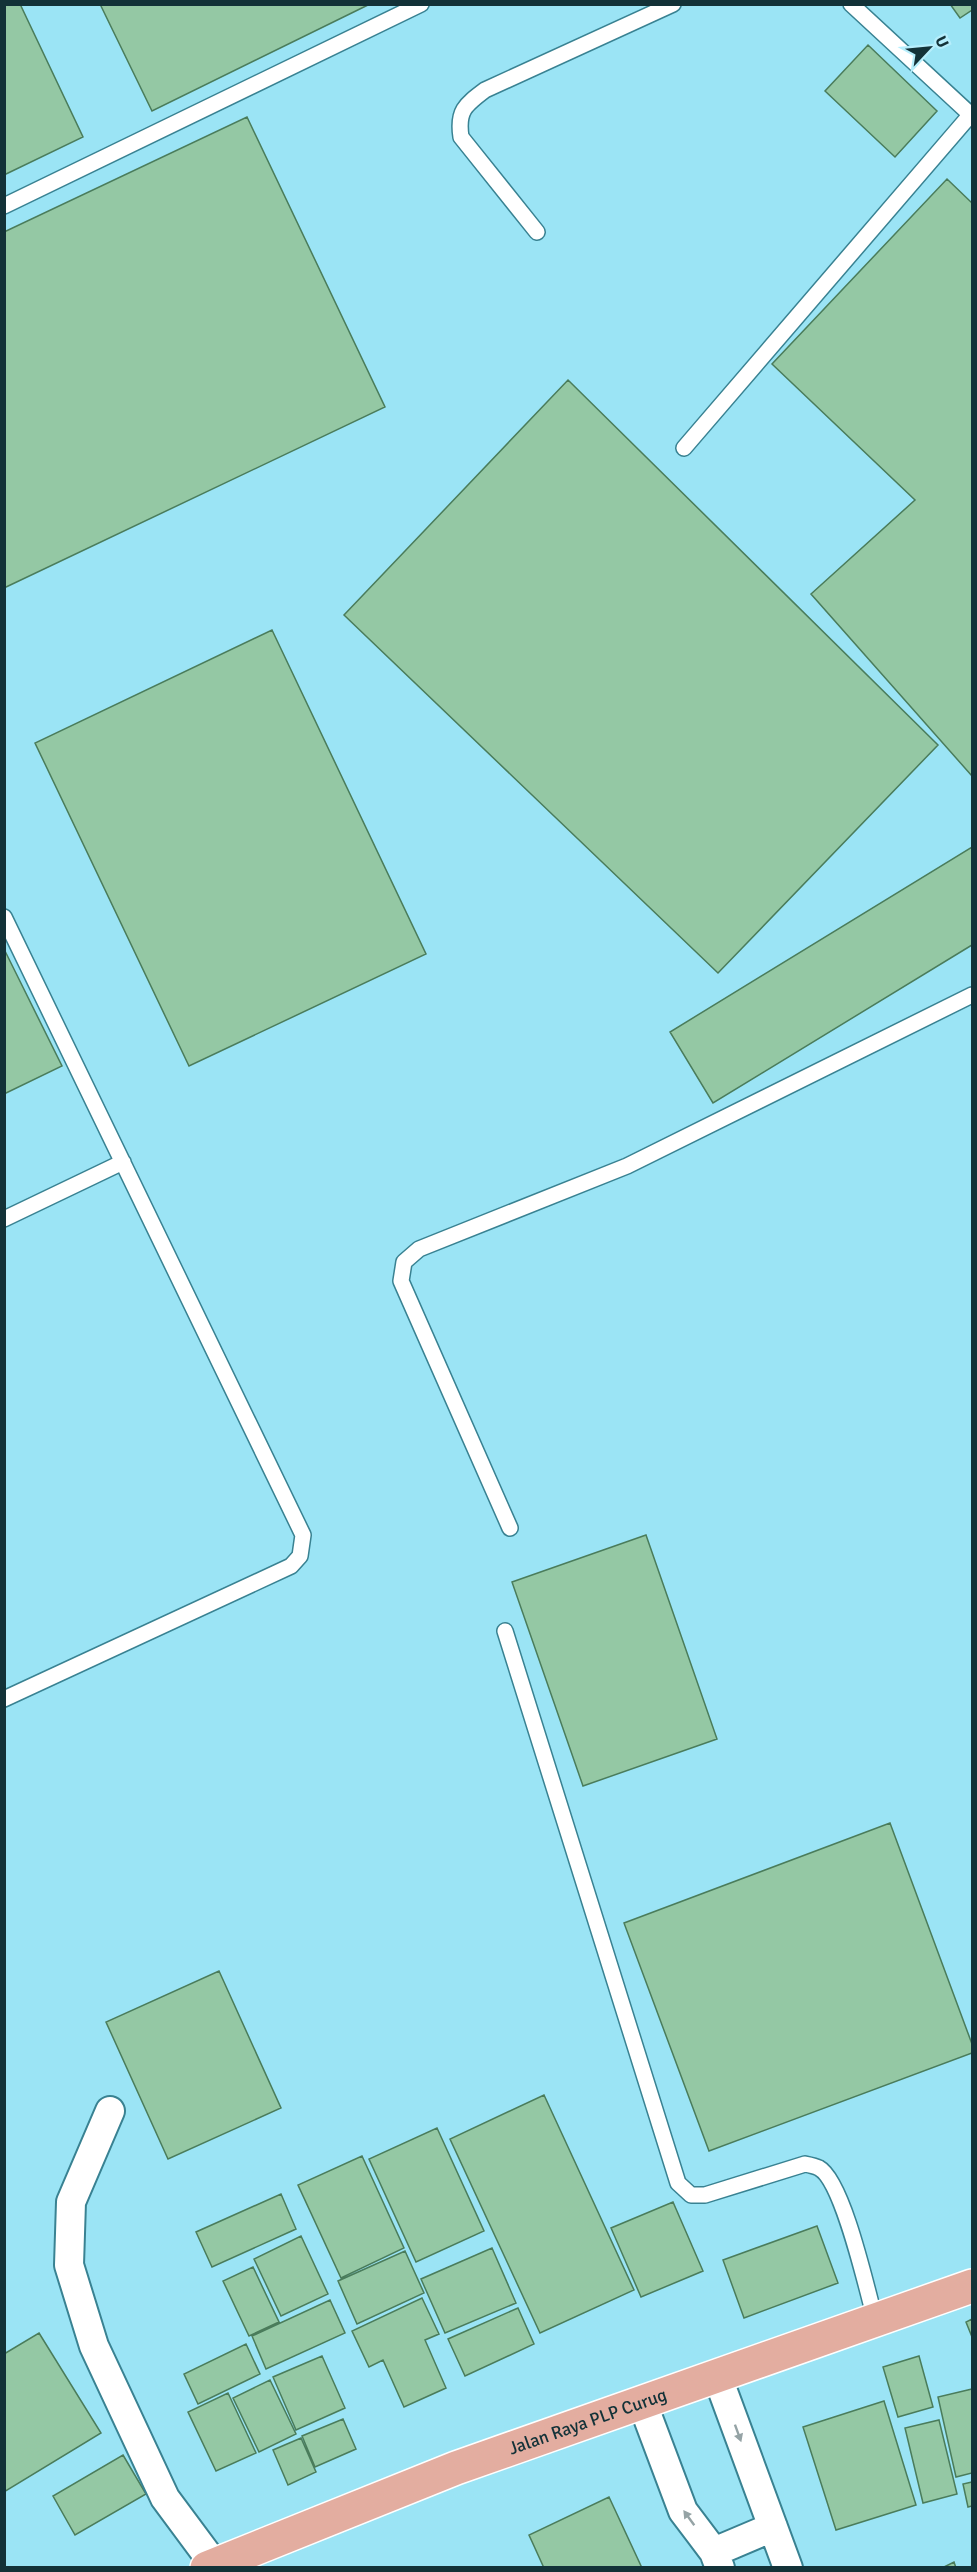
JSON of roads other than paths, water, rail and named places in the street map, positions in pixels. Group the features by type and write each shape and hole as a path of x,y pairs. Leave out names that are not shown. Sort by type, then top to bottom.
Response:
{"main road":[{"name":"Jalan Raya PLP Curug","path":"221,2564 456,2468 642,2402 718,2378 875,2319 972,2286"}],"street":[{"path":"110,2111 71,2202 69,2265 94,2346 165,2498 221,2564"},
{"path":"718,2378 788,2568"},
{"path":"642,2402 683,2511 717,2560 773,2527"}],"lane":[{"path":"4,206 422,4"},
{"path":"537,232 461,137 459,121 464,109 485,90 673,4"},
{"path":"684,448 972,115 851,4"},
{"path":"4,916 303,1535 300,1556 291,1566 4,1699"},
{"path":"510,1528 401,1281 404,1262 419,1249 627,1166 972,995"},
{"path":"4,1219 123,1162"},
{"path":"505,1631 678,2183 691,2195 705,2195 806,2164 820,2168 831,2180 851,2229 875,2319"}]}
